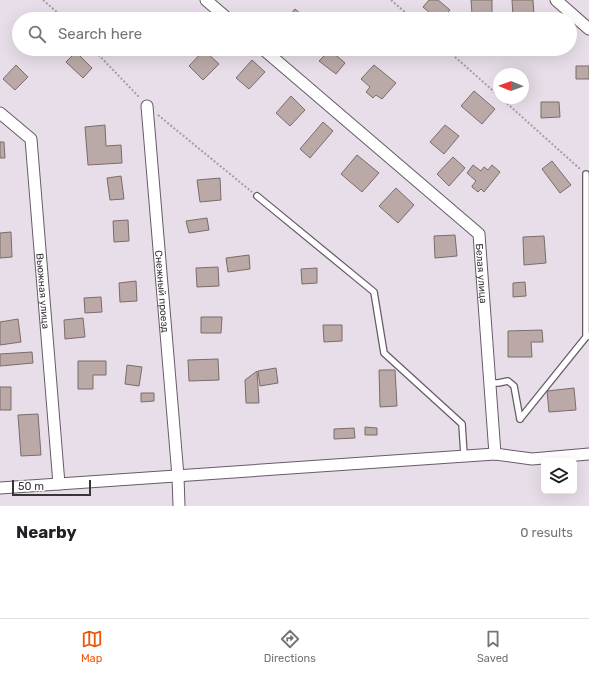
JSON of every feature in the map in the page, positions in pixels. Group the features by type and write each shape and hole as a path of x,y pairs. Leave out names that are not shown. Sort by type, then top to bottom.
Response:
{"street":[{"path":"206,0 220,12"},
{"path":"556,0 570,12"},
{"path":"577,18 589,29"},
{"name":"Белая улица","path":"271,56 480,234 495,454"},
{"name":"Снежный проезд","path":"147,106 178,476 179,506"},
{"name":"Вьюжная улица","path":"0,113 31,139 59,484"},
{"path":"0,488 464,455 495,454 532,459 589,454"}],"lane":[{"path":"490,383 508,381 514,386 520,418 588,336 587,175"},
{"path":"257,196 374,292 384,353 462,424 464,455"}],"path":[{"path":"43,0 57,12"},
{"path":"391,0 405,12"},
{"path":"100,56 147,106 257,196"},
{"path":"454,56 493,91"},
{"path":"508,104 587,175"}],"building":[{"path":"429,0 438,0 450,10 448,12 429,12 423,7"},
{"path":"471,0 492,0 492,12 472,12"},
{"path":"512,0 533,0 534,12 513,12"},
{"path":"72,56 80,56 92,68 83,78 66,62"},
{"path":"198,56 210,56 219,64 203,80 189,66"},
{"path":"324,56 337,56 345,63 336,74 319,61"},
{"path":"252,60 265,72 249,89 236,78"},
{"path":"16,65 28,77 15,90 3,79"},
{"path":"374,65 396,83 382,99 376,95 373,98 366,92 370,87 361,79"},
{"path":"576,66 589,66 589,79 576,79"},
{"path":"474,91 495,109 482,124 461,106"},
{"path":"291,96 305,110 290,126 276,113"},
{"path":"541,102 559,102 560,117 541,118"},
{"path":"323,122 333,131 310,158 300,149"},
{"path":"105,125 106,146 121,145 122,163 88,165 85,127"},
{"path":"445,125 459,136 444,154 430,142"},
{"path":"0,142 4,142 5,158 0,158"},
{"path":"357,155 379,173 362,192 341,174"},
{"path":"453,157 465,168 449,186 437,174"},
{"path":"552,161 571,185 560,193 542,169"},
{"path":"473,165 481,171 484,167 488,170 492,165 500,172 484,192 481,189 478,192 472,187 476,181 467,173"},
{"path":"121,176 124,199 110,200 107,178"},
{"path":"220,178 221,200 200,202 197,180"},
{"path":"396,188 414,205 398,223 379,206"},
{"path":"207,218 209,230 189,233 186,221"},
{"path":"128,220 129,241 114,242 113,221"},
{"path":"11,232 12,257 0,258 0,233"},
{"path":"455,235 457,256 435,258 434,236"},
{"path":"544,236 546,263 524,265 523,237"},
{"path":"249,255 250,269 228,272 226,258"},
{"path":"218,267 219,286 197,287 196,268"},
{"path":"317,268 317,283 302,284 301,269"},
{"path":"136,281 137,301 120,302 119,283"},
{"path":"525,282 526,296 513,297 513,283"},
{"path":"101,297 102,312 85,313 84,298"},
{"path":"201,317 222,317 221,333 201,333"},
{"path":"83,318 85,337 65,339 64,320"},
{"path":"18,319 21,342 0,345 0,322"},
{"path":"323,325 342,325 342,341 324,342"},
{"path":"542,330 543,342 531,342 532,357 508,357 508,331"},
{"path":"32,352 33,363 0,366 0,354"},
{"path":"218,359 219,380 189,381 188,360"},
{"path":"78,361 106,361 106,375 93,375 93,389 78,389"},
{"path":"127,365 142,367 139,386 125,384"},
{"path":"276,368 278,383 260,386 258,371"},
{"path":"379,370 395,370 397,406 380,407"},
{"path":"257,371 259,403 246,403 245,380"},
{"path":"0,387 11,387 11,410 0,410"},
{"path":"574,388 576,410 549,412 547,391"},
{"path":"141,393 154,393 154,401 141,402"},
{"path":"38,414 41,455 21,456 18,415"},
{"path":"365,427 377,428 377,435 365,435"},
{"path":"354,428 355,438 334,439 334,429"}]}
